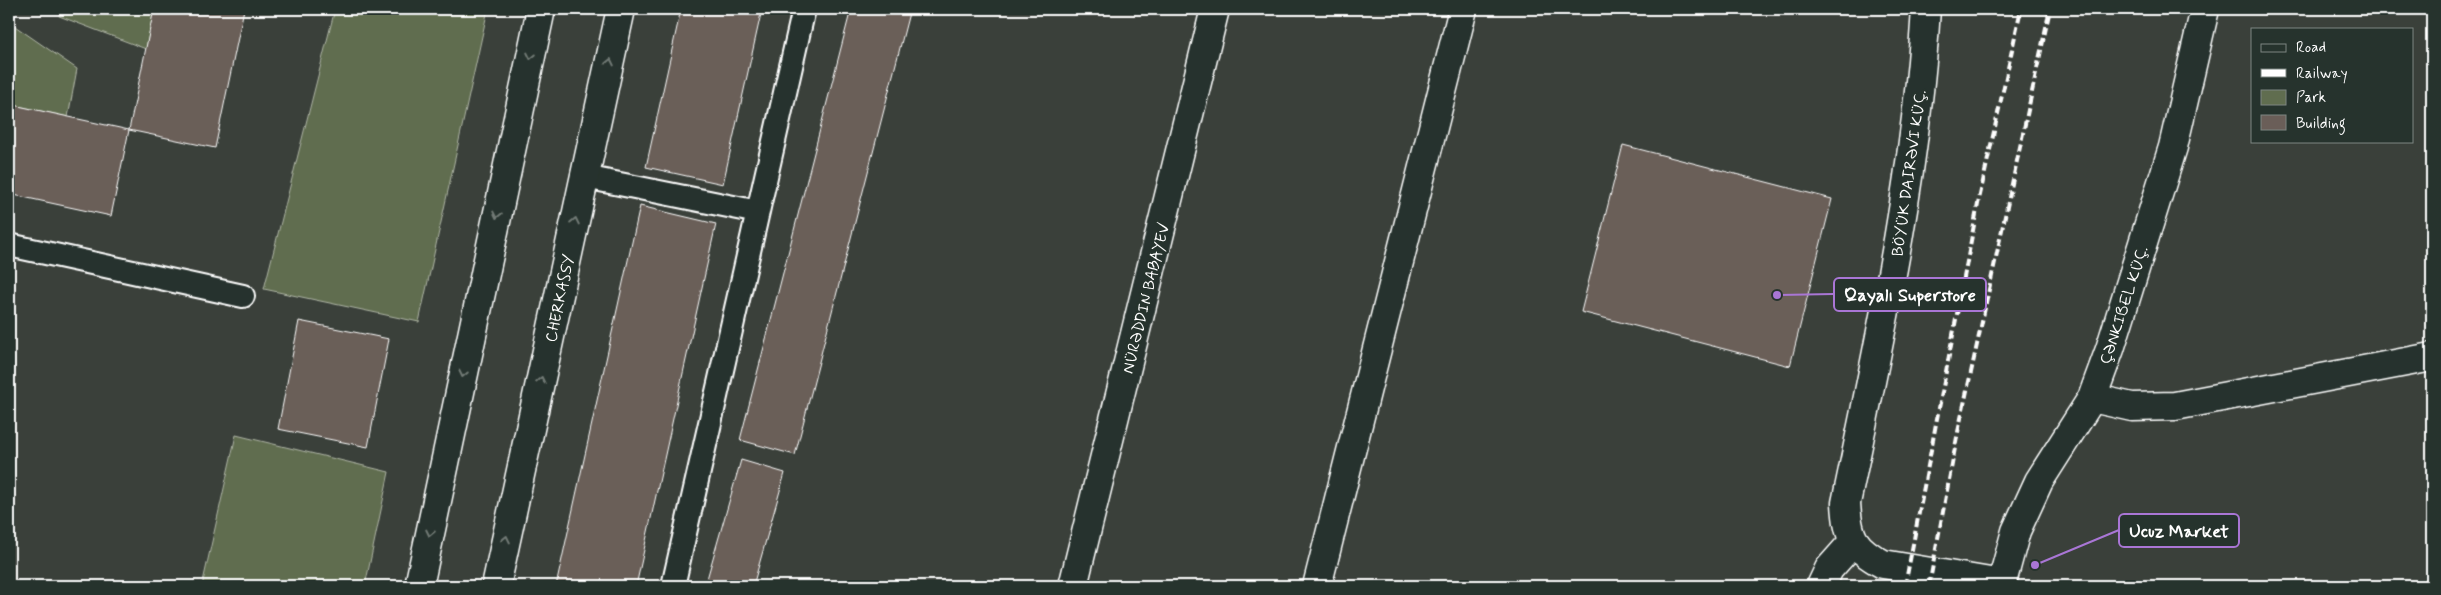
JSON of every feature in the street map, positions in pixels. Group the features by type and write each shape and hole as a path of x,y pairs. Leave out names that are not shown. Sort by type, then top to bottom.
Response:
{"street":[{"path":"419,586 541,9"},
{"name":"CHERKASSY","path":"496,586 621,9"},
{"name":"NÜRƏDDIN BABAYEV","path":"1073,586 1215,9"},
{"path":"1317,586 1463,9"},
{"name":"BÖYÜK DAIRƏVI KÜÇ.","path":"1853,542 1848,526 1846,503 1891,290 1908,186 1922,74 1926,9"},
{"name":"ÇƏNKIBEL KÜÇ.","path":"2002,585 2016,531 2040,481 2092,398 2173,147 2205,9"},
{"path":"2092,398 2132,407 2175,406 2432,357"},
{"path":"1821,586 1829,569 1853,542 1868,556 1883,564 2002,585"}],"lane":[{"path":"673,586 804,9"},
{"path":"585,177 758,212"},
{"path":"9,245 243,296"}],"green space":[{"path":"61,9 154,9 146,49 59,16"},
{"path":"335,9 488,9 419,322 264,289"},
{"path":"9,22 77,69 68,117 9,104"},
{"path":"236,435 389,472 365,586 202,586"}],"building":[{"path":"154,9 244,9 215,148 129,130"},
{"path":"681,9 762,9 723,184 646,167"},
{"path":"851,9 910,9 795,455 740,440"},
{"path":"9,104 129,130 111,216 9,194"},
{"path":"1623,145 1832,199 1790,366 1581,312"},
{"path":"640,206 716,224 636,586 556,586"},
{"path":"299,321 389,339 368,447 278,429"},
{"path":"741,460 785,473 753,586 705,586"}],"railway":[{"path":"1905,586 1978,204 2021,9"},
{"path":"1929,586 1958,432 2050,9"}],"place":[{"name":"Qayalı Superstore","path":"1777,295"},
{"name":"Ucuz Market","path":"2035,565"}]}
